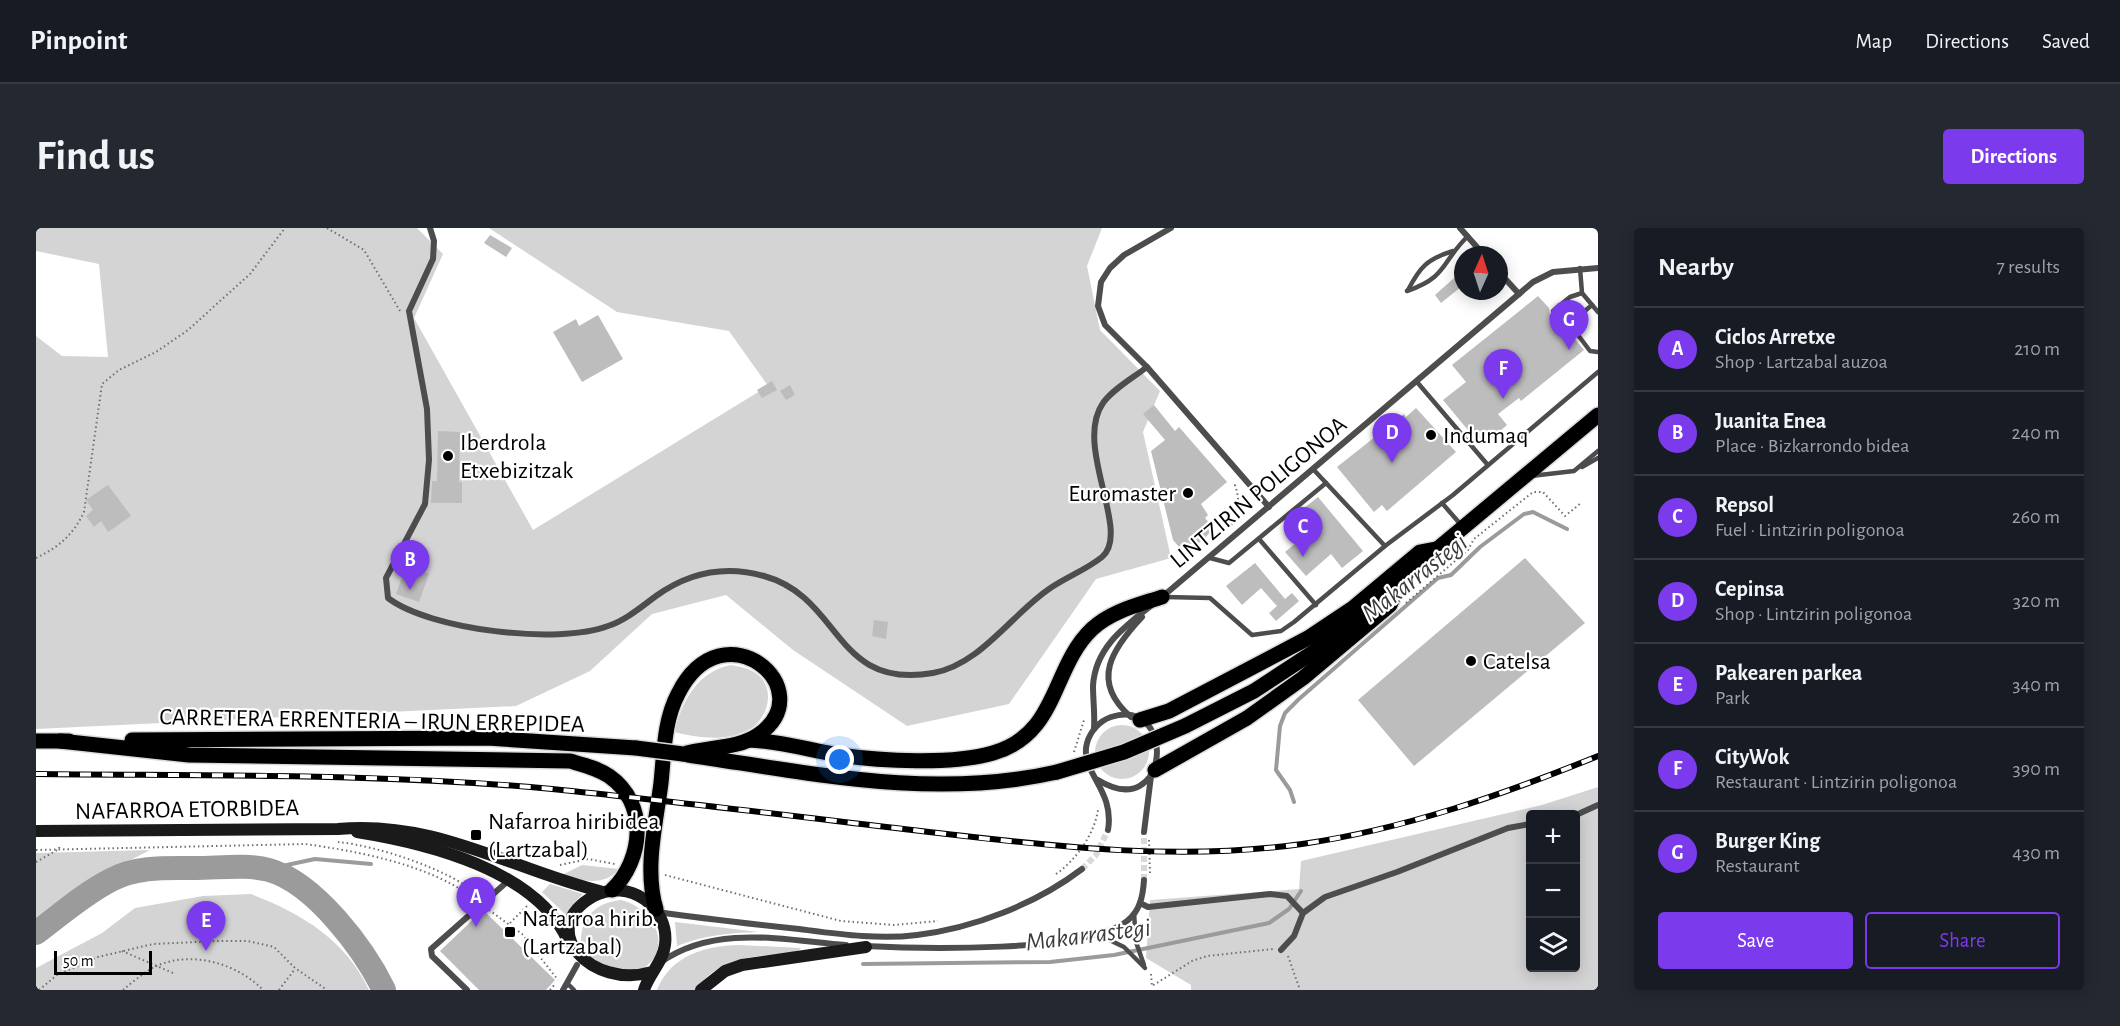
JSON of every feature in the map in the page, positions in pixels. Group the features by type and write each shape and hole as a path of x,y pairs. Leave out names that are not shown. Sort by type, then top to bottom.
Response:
{"main road":[{"name":"CARRETERA ERRENTERIA – IRUN ERREPIDEA","path":"36,741 487,738 636,748 904,784 999,783 1057,772 1124,752 1185,726 1254,691 1315,651 1598,416"},
{"path":"1136,718 1169,711 1308,638 1353,608 1420,552 1441,548"},
{"path":"1153,772 1247,718 1303,678 1390,605 1398,584"},
{"path":"683,754 749,740 768,740 840,755 893,760 969,758 994,753 1027,735 1044,716 1074,654 1093,628 1115,614 1160,599"},
{"path":"644,990 666,938 651,886 665,738 677,694 690,675 713,658 743,655 755,659 764,665 777,683 779,697 773,717 767,727 749,740"},
{"path":"60,741 189,755 570,761 596,768 611,778 632,803 638,831 636,850 630,868 608,891 588,900 577,912 570,927 569,943"},
{"name":"NAFARROA ETORBIDEA","path":"36,831 338,829 372,826 440,837 546,876 608,891 641,896 657,910"},
{"name":"NAFARROA ETORBIDEA","path":"338,829 396,838 438,849 508,881 531,896 561,926 577,965"},
{"path":"701,990 724,971 742,964 866,946"},
{"path":"577,965 590,978"},
{"path":"616,987 636,983 655,968"}],"street":[{"path":"429,228 434,241 433,259 409,311 427,409 429,460 424,504 386,578 388,598 403,610 460,625 539,635 576,635 608,626 629,616 682,579 709,572 736,571 765,576 808,599 851,652 861,662 877,671 932,674 952,668 978,650 1049,589 1105,555 1112,538 1092,440 1094,423 1103,403 1147,367"},
{"path":"1171,228 1124,255 1101,282 1098,306 1105,325 1147,367 1269,507"},
{"path":"1460,228 1476,246"},
{"name":"LINTZIRIN POLIGONOA","path":"1094,729 1093,686 1100,657 1117,634 1210,558 1533,282 1553,272 1598,268"},
{"path":"1508,282 1519,294"},
{"name":"LINTZIRIN POLIGONOA","path":"1136,718 1112,694 1109,665 1121,639 1160,599"},
{"path":"1108,830 1107,798 1087,764 1086,746 1094,729 1111,717 1136,718 1154,733 1158,742 1158,761 1153,772 1144,832"},
{"path":"1098,780 1114,788 1131,788 1153,772"},
{"path":"1580,813 1598,806"},
{"path":"1281,950 1294,936 1303,913 1325,897 1397,872 1508,828 1526,825"},
{"path":"657,910 861,936 918,935 993,915 1051,889 1082,869"},
{"path":"655,968 684,948 721,938 964,949 1035,944 1097,934 1117,927 1134,913 1140,903 1144,880"},
{"path":"467,990 432,956 431,949 482,901 508,881"},
{"path":"1140,903 1148,907 1264,894 1287,896 1303,913"},
{"path":"563,990 577,965"}],"lane":[{"path":"1453,250 1435,256 1419,269 1407,291 1427,284 1445,268 1453,250 1468,236"},
{"path":"1580,268 1582,293 1598,312"},
{"path":"1553,311 1570,297 1582,293"},
{"path":"1592,305 1574,320 1572,327 1590,351 1598,352"},
{"path":"1160,599 1210,597 1252,635 1281,631 1316,605 1385,546 1442,503 1598,372"},
{"path":"1417,382 1487,464"},
{"path":"1574,471 1598,451"},
{"path":"1525,477 1574,471 1598,458"},
{"path":"1313,469 1385,546"},
{"path":"1210,558 1229,563 1326,483"},
{"path":"1442,503 1464,529"},
{"path":"1259,539 1316,605"},
{"path":"1134,913 1136,942 1144,968"},
{"path":"1097,934 1124,947 1144,968"},
{"path":"568,984 574,990"}],"path":[{"path":"36,558 62,544 78,525 84,512 102,384 119,370 156,352 189,330 250,274 285,228"},
{"path":"327,228 364,250 400,312"},
{"path":"1230,526 1239,506 1239,494 1234,485"},
{"path":"1075,759 1078,733 1086,716"},
{"path":"1048,880 1066,867 1091,834 1098,807"},
{"path":"283,839 315,840"},
{"path":"36,862 60,849 63,842"},
{"path":"334,842 369,849 438,870 461,880 541,954 559,980 550,990"},
{"path":"36,850 305,844 344,849 435,877 457,886 482,901"},
{"path":"546,876 558,866 575,860 588,859 630,868"},
{"path":"651,872 725,889 841,921 894,925 945,921"},
{"path":"510,923 526,907 531,896"},
{"path":"41,989 77,964 153,944 248,941 274,947 296,968 327,990"},
{"path":"1144,968 1152,988 1192,961 1207,956 1266,948 1281,950 1288,956 1300,990"},
{"path":"123,951 173,972"},
{"path":"123,990 160,965 193,960 219,963 239,970 263,990"},
{"path":"279,990 296,968"}],"shaded area":[{"path":"36,228 417,228 443,254 414,318 533,530 768,386 729,331 617,312 489,228 1102,228 1087,266 1100,330 1160,391 1143,432 1171,558 1096,579 1009,704 907,726 793,650 726,595 652,614 590,671 516,706 36,729 36,336 62,356 108,357 99,264 36,251"},
{"path":"731,665 752,671 764,681 768,696 761,719 748,730 730,736 702,737 674,732 682,709 693,689 709,674"},
{"path":"1122,725 1132,727 1141,733 1147,742 1149,752 1147,762 1141,771 1132,777 1122,779 1112,777 1103,771 1097,762 1095,752 1097,742 1103,733 1112,727"},
{"path":"1598,787 1598,990 1191,990 1191,985 1146,958 1150,900 1299,889 1301,861 1542,805"},
{"path":"150,850 102,875 36,922 36,853"},
{"path":"582,865 619,869 607,878 592,881 562,875"},
{"path":"550,884 583,894 567,916 542,892"},
{"path":"251,894 287,910 320,930 348,957 369,990 36,990 36,968 102,933 135,908 203,896"},
{"path":"621,900 632,904 650,919 659,939 658,950 653,959 644,968 622,978 582,952 581,942 588,916 602,905"},
{"path":"675,922 759,932 717,935 677,946"},
{"path":"739,945 801,948 797,952 740,959 728,963 706,978 696,990 657,990 671,968 690,955 702,950"}],"building":[{"path":"490,235 512,248 506,257 484,243"},
{"path":"1454,278 1454,293 1441,303 1435,295"},
{"path":"1538,296 1549,308 1550,314 1555,315 1584,350 1521,401 1519,398 1498,414 1507,425 1485,444 1475,433 1472,435 1443,400 1466,382 1452,365"},
{"path":"598,315 623,359 582,382 553,332 576,319 579,326"},
{"path":"772,381 777,390 762,398 757,390"},
{"path":"790,385 795,395 786,400 780,391"},
{"name":"Euromaster","path":"1154,405 1175,431 1179,427 1227,482 1201,504 1208,515 1205,518 1214,529 1186,555 1173,540 1151,451 1165,440 1143,414"},
{"path":"1416,408 1456,452 1387,511 1382,505 1374,512 1337,467 1404,414 1406,417"},
{"name":"Iberdrola Etxebizitzak","path":"438,431 460,432 459,482 462,482 462,503 431,503 432,481 437,481"},
{"path":"108,485 131,516 108,532 101,521 94,527 86,516 93,510 86,500"},
{"path":"1318,497 1363,551 1342,568 1331,554 1306,576 1285,552 1312,530 1298,513"},
{"name":"Catelsa","path":"1525,558 1585,623 1414,766 1358,700"},
{"path":"1255,563 1285,599 1292,593 1299,601 1276,621 1269,613 1277,606 1261,588 1242,605 1226,586"},
{"path":"413,568 429,574 419,602 396,594 404,572 411,575"},
{"path":"874,620 888,622 886,639 872,636"},
{"path":"483,910 555,980 546,990 479,990 440,951"}],"waterway":[{"name":"Makarrastegi","path":"1294,802 1290,790 1276,770 1280,726 1285,713 1438,578 1451,575 1480,547 1524,514 1533,512 1567,529"},
{"name":"Makarrastegi","path":"268,869 315,859 371,864"},
{"path":"36,933 92,891 131,872 163,868 260,868 286,877 304,888 320,903 351,937 384,990"},
{"name":"Makarrastegi","path":"863,964 1050,962 1114,955 1269,923 1289,909 1301,891"}],"tunnel":[{"path":"1082,869 1096,855 1108,830"},
{"path":"1144,832 1144,880"}],"railway":[{"path":"36,774 294,776 488,784 649,799 1029,843 1166,852 1257,849 1340,838 1453,809 1598,756"}],"place":[{"name":"Burger King","path":"1569,350"},
{"name":"CityWok","path":"1503,399"},
{"name":"Indumaq","path":"1431,435"},
{"name":"Iberdrola Etxebizitzak","path":"448,456"},
{"name":"Cepinsa","path":"1392,463"},
{"name":"Euromaster","path":"1188,493"},
{"name":"Repsol","path":"1303,557"},
{"name":"Juanita Enea","path":"410,590"},
{"name":"Catelsa","path":"1471,661"},
{"name":"Nafarroa hiribidea (Lartzabal)","path":"476,835"},
{"name":"Ciclos Arretxe","path":"476,927"},
{"name":"Nafarroa hirib. (Lartzabal)","path":"510,932"},
{"name":"Pakearen parkea","path":"206,951"}]}
